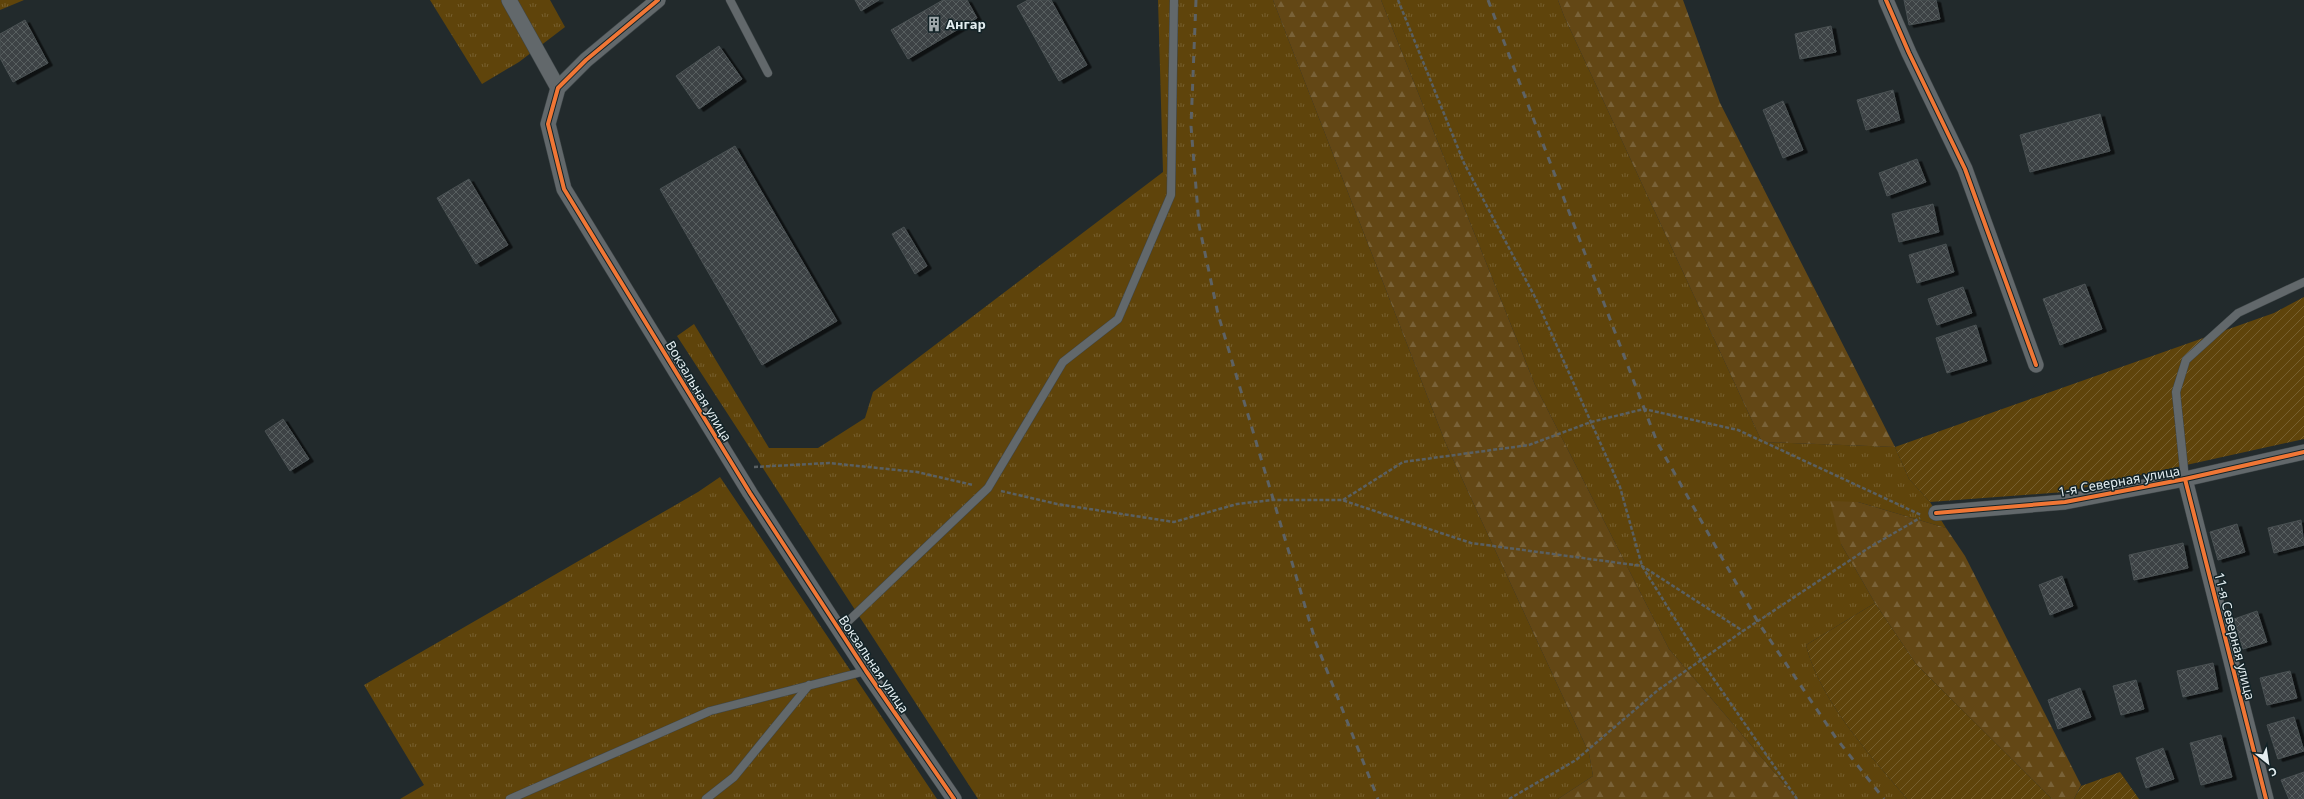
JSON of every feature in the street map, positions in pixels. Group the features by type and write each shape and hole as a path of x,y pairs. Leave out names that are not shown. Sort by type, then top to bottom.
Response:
{"street":[{"path":"509,0 558,88"},
{"name":"Вокзальная улица","path":"658,0 586,60 558,88 548,124 564,189 734,468 866,671 954,799"},
{"path":"1886,0 1908,53 1965,169 2036,365"},
{"name":"1-я Северная улица","path":"1936,513 2065,502 2185,479 2304,452"},
{"name":"11-я Северная улица","path":"2185,479 2266,799"}],"lane":[{"path":"730,0 768,73"},
{"path":"839,630 988,488 1063,362 1118,318 1171,195 1174,0"},
{"path":"2185,479 2176,392 2186,360 2238,313 2304,282"},
{"path":"510,799 710,711 866,671"},
{"path":"706,799 734,777 809,685"}],"path":[{"path":"1398,0 1464,163 1536,299 1620,487 1642,566 1702,662 1797,799"},
{"path":"1342,500 1403,462 1529,446 1591,422 1644,409 1738,430 1923,516 1870,547 1743,632 1702,662 1658,690 1576,760 1509,799"},
{"path":"734,468 829,462 917,472 1057,504 1174,522 1237,504 1272,500 1342,500 1471,543 1642,566 1743,632"}],"green space":[{"path":"0,0 24,0 0,10"},
{"path":"430,0 550,0 565,27 519,62 482,84"},
{"path":"1158,0 1273,0 1446,444 1589,753 1593,776 1558,799 978,799 677,336 694,324 769,448 818,448 865,418 873,392 1163,172"},
{"path":"1273,0 1381,0 1535,385 1669,649 1797,799 1558,799 1593,776 1589,753 1446,444"},
{"path":"1381,0 1558,0 1564,16 1762,442 1895,447 1909,479 1930,502 1946,528 1858,502 1841,544 1875,603 1806,645 1822,686 1834,707 1862,746 1907,799 1797,799 1669,649 1535,385"},
{"path":"1558,0 1683,0 1720,103 1895,447 1762,442 1564,16"},
{"path":"2304,297 2304,439 2064,492 1930,502 1909,479 1895,447 2274,313"},
{"path":"720,477 937,799 400,799 424,785 364,685 698,492"},
{"path":"1830,501 1858,502 1946,528 1965,556 2081,785 2074,799 2052,799 1916,664 1875,603 1841,544"},
{"path":"1875,603 1916,664 2052,799 1907,799 1862,746 1834,707 1822,686 1806,645"},
{"path":"2120,772 2139,799 2074,799 2081,786"}],"building":[{"path":"855,0 879,0 861,11"},
{"name":"Ангар","path":"943,0 967,0 977,18 908,59 891,30"},
{"path":"1028,0 1051,0 1087,65 1059,81 1017,6"},
{"path":"1904,0 1936,0 1940,19 1909,25"},
{"path":"25,20 48,63 13,82 0,58 0,34"},
{"path":"1831,26 1836,52 1800,59 1795,34"},
{"path":"719,46 742,79 699,109 676,76"},
{"path":"1893,90 1900,120 1866,130 1857,100"},
{"path":"1783,101 1803,150 1783,158 1763,110"},
{"path":"2100,114 2110,151 2030,172 2020,135"},
{"path":"735,146 837,321 762,365 660,189"},
{"path":"1917,159 1926,182 1887,196 1879,173"},
{"path":"469,179 508,245 476,264 437,198"},
{"path":"1933,204 1939,232 1899,242 1892,214"},
{"path":"904,227 927,266 915,274 892,234"},
{"path":"1946,244 1954,272 1917,283 1909,255"},
{"path":"2085,284 2102,329 2060,345 2043,299"},
{"path":"1963,287 1972,313 1937,325 1928,299"},
{"path":"1976,325 1987,361 1947,373 1936,338"},
{"path":"283,419 309,459 290,471 265,431"},
{"path":"2301,520 2304,545 2274,553 2268,528"},
{"path":"2237,524 2245,552 2218,560 2210,532"},
{"path":"2183,543 2188,568 2134,580 2129,555"},
{"path":"2062,576 2073,606 2050,615 2039,585"},
{"path":"2257,611 2267,642 2243,649 2234,619"},
{"path":"2213,663 2218,689 2183,697 2177,671"},
{"path":"2290,671 2297,698 2267,705 2260,678"},
{"path":"2136,680 2144,709 2121,715 2113,686"},
{"path":"2080,688 2091,717 2058,729 2048,700"},
{"path":"2294,717 2304,751 2278,759 2267,725"},
{"path":"2221,735 2232,777 2201,785 2190,743"},
{"path":"2163,748 2174,779 2146,788 2136,758"},
{"path":"2304,772 2304,799 2289,799 2281,780"}],"railway":[{"path":"1196,0 1191,126 1199,225 1218,314 1316,643 1378,799"},
{"path":"1488,0 1657,442 1758,622 1836,738 1884,799"}],"cycle path":[{"path":"658,0 586,60 558,88 548,124 564,189 750,493 866,671 954,799"},
{"path":"1886,0 1909,53 1965,169 2036,365"},
{"path":"1936,513 2065,502 2185,479 2304,452"},
{"path":"2185,479 2266,799"}],"place":[{"name":"Ангар","path":"934,24"}]}
